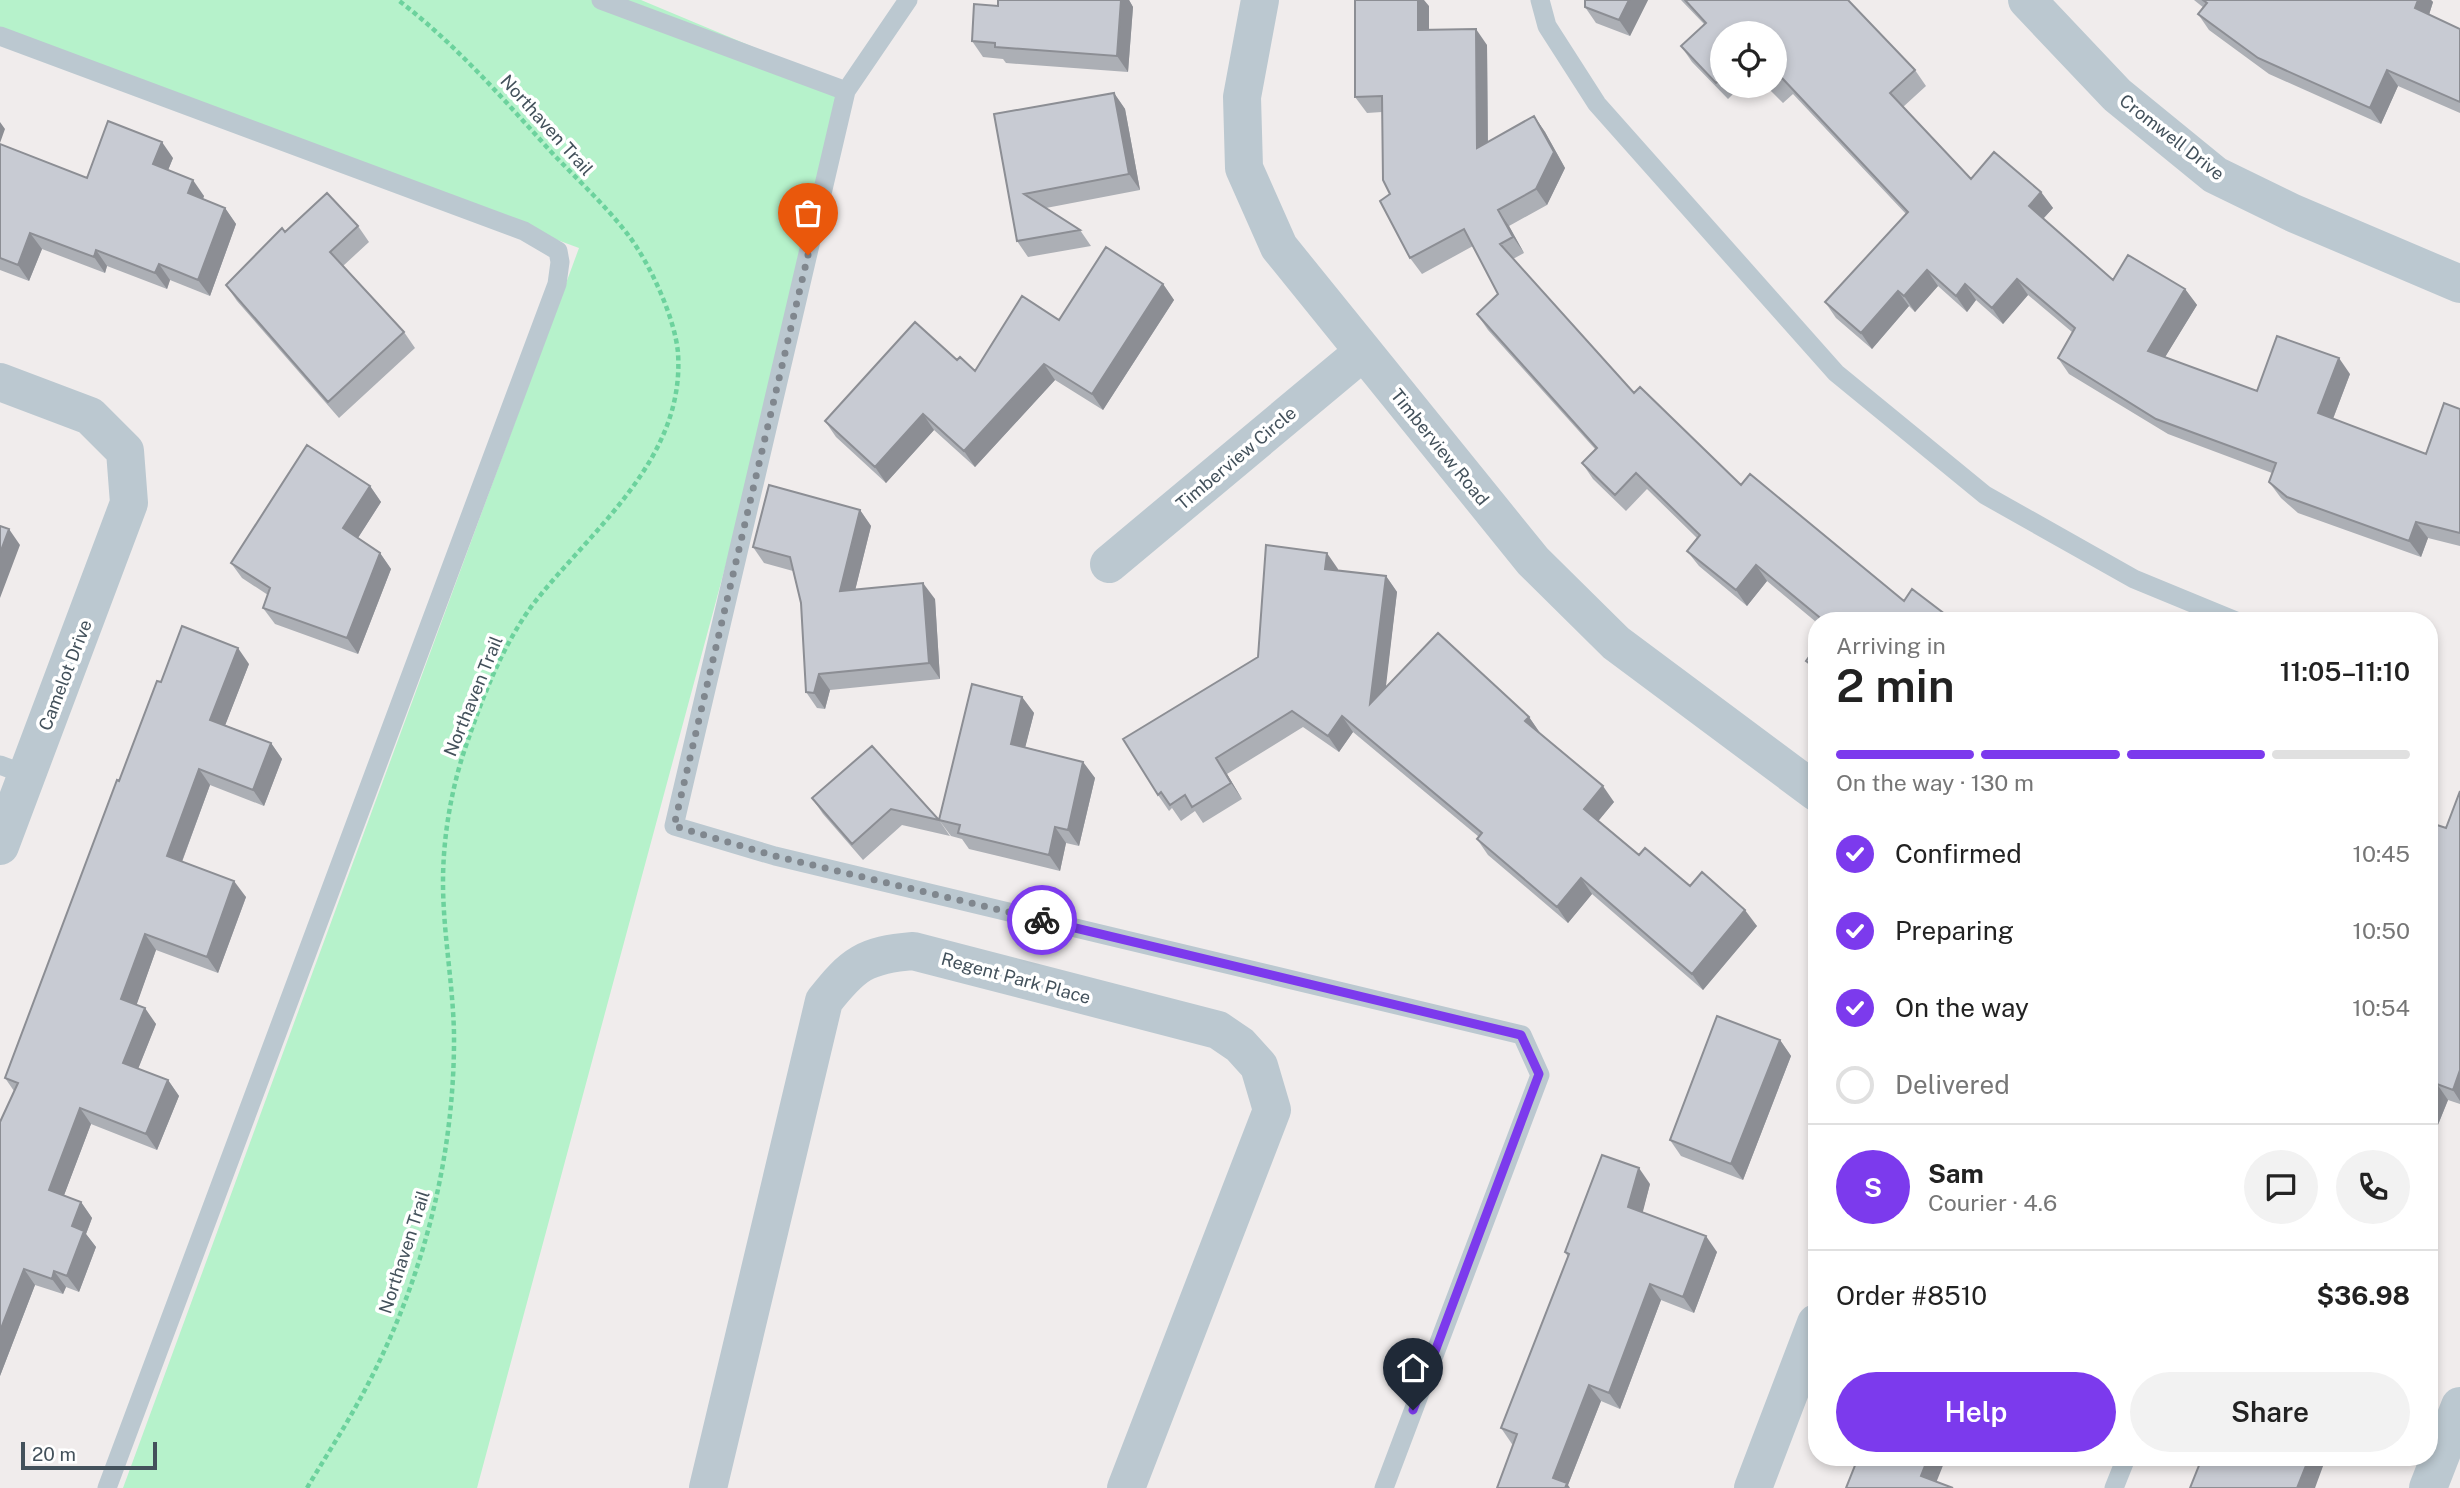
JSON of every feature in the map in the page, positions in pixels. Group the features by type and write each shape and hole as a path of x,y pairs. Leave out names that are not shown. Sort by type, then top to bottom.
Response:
{"street":[{"name":"Timberview Road","path":"1260,0 1242,97 1244,168 1279,247 1533,562 1616,643 1808,786"},
{"name":"Cromwell Drive","path":"2027,0 2117,95 2215,175 2293,213 2460,284"},
{"name":"Timberview Circle","path":"1109,564 1363,352"},
{"name":"Camelot Drive","path":"0,382 90,415 125,451 129,503 14,770 0,846"},
{"name":"Regent Park Place","path":"708,1488 824,1001 847,972 882,954 913,951 1218,1030 1240,1045 1259,1066 1272,1110 1126,1488"},
{"path":"1753,1488 1808,1344"},
{"path":"2438,1462 2460,1406"},
{"path":"2428,1488 2437,1466"}],"lane":[{"path":"601,0 846,91"},
{"path":"908,0 846,91 674,826 775,856 1521,1035 1539,1074 1384,1488"},
{"path":"1540,0 1547,26 1597,104 1836,373 1985,495 2134,579 2214,612"},
{"path":"0,36 524,231 558,251 560,262 557,284 107,1488"},
{"path":"2114,1488 2123,1466"}],"path":[{"name":"Northaven Trail","path":"307,1488 357,1405 388,1341 418,1265 440,1189 450,1105 454,1034 443,882 446,834 453,793 467,742 510,639 534,604 631,493 644,471 670,415 677,383 678,350 667,312 654,278 629,236 475,68 436,29 398,0"}],"green space":[{"path":"0,0 641,0 854,89 477,1488 123,1488 579,248 0,33"}],"building":[{"path":"998,0 1121,0 1117,56 995,47 995,43 972,41 974,4 998,6"},
{"path":"1355,0 1418,0 1418,30 1476,29 1477,148 1534,116 1554,152 1536,189 1498,210 1513,237 1500,244 1634,393 1640,387 1741,485 1750,474 1904,601 1912,589 1942,612 1813,612 1756,565 1736,590 1687,551 1700,535 1636,473 1615,495 1582,463 1597,448 1477,314 1498,294 1464,229 1410,258 1380,201 1390,194 1383,180 1382,96 1355,97"},
{"path":"1585,0 1629,0 1619,20 1585,7"},
{"path":"1685,0 1848,0 1915,70 1890,93 1971,179 1994,152 2041,192 2029,206 2113,280 2128,255 2185,289 2148,351 2257,391 2277,336 2339,358 2318,413 2426,454 2444,403 2460,409 2460,533 2416,522 2409,541 2287,497 2269,482 2276,463 2156,419 2058,358 2075,328 2017,279 1992,308 1965,284 1956,296 1927,270 1904,296 1898,291 1861,333 1825,302 1908,212 1787,83 1787,21 1710,21 1710,77 1681,46 1706,23"},
{"path":"2203,0 2418,0 2415,8 2460,29 2460,102 2387,70 2370,108 2258,58 2198,14 2207,3"},
{"path":"1114,93 1129,174 1024,194 1080,230 1017,241 994,114"},
{"path":"108,121 162,142 153,164 193,180 188,193 225,208 198,280 159,264 155,273 96,250 94,257 30,233 18,265 0,258 0,144 87,178"},
{"path":"327,193 358,226 330,252 404,332 328,402 226,285 282,228 285,232"},
{"path":"1106,247 1163,284 1092,394 1044,364 964,451 923,414 875,467 825,421 915,322 957,360 960,357 975,371 1022,296 1059,320"},
{"path":"307,445 370,486 343,528 380,553 347,638 263,608 270,588 231,563"},
{"path":"769,485 860,510 840,591 923,583 929,663 819,674 814,693 806,692 801,603 790,557 753,547"},
{"path":"0,526 9,529 0,553"},
{"path":"1266,545 1327,553 1325,569 1386,576 1370,704 1438,633 1529,717 1525,721 1603,786 1584,809 1639,855 1645,848 1690,886 1702,872 1745,910 1692,974 1581,878 1557,907 1477,839 1482,833 1342,716 1328,736 1292,711 1216,758 1231,783 1192,807 1185,795 1170,805 1161,792 1158,795 1123,739 1258,657"},
{"path":"182,626 238,648 210,720 271,743 253,790 199,769 167,856 234,881 207,957 145,934 121,999 145,1008 123,1063 168,1080 146,1134 80,1108 49,1190 81,1202 72,1226 84,1231 67,1276 54,1271 52,1279 24,1269 0,1331 0,1122 18,1083 5,1078 117,780 119,781 157,681 161,682"},
{"path":"972,684 1022,697 1011,744 1083,762 1068,830 1055,827 1049,855 958,833 960,825 939,820"},
{"path":"872,746 939,820 891,809 852,844 812,798"},
{"path":"2460,791 2460,1070 2453,1090 2438,1084 2438,825 2446,828"},
{"path":"1717,1016 1780,1040 1731,1164 1670,1140"},
{"path":"1602,1155 1639,1168 1628,1207 1706,1236 1683,1297 1650,1284 1609,1393 1589,1385 1553,1478 1567,1483 1565,1488 1497,1488 1517,1434 1501,1428 1569,1254 1565,1252"},
{"path":"1855,1466 1925,1466 1921,1476 1953,1488 1846,1488"},
{"path":"2199,1466 2306,1466 2297,1488 2190,1488"}],"way so far":[{"path":"808,255 674,826 775,856 1042,920"}],"route":[{"path":"1042,920 1521,1035 1539,1074 1413,1410"}]}
